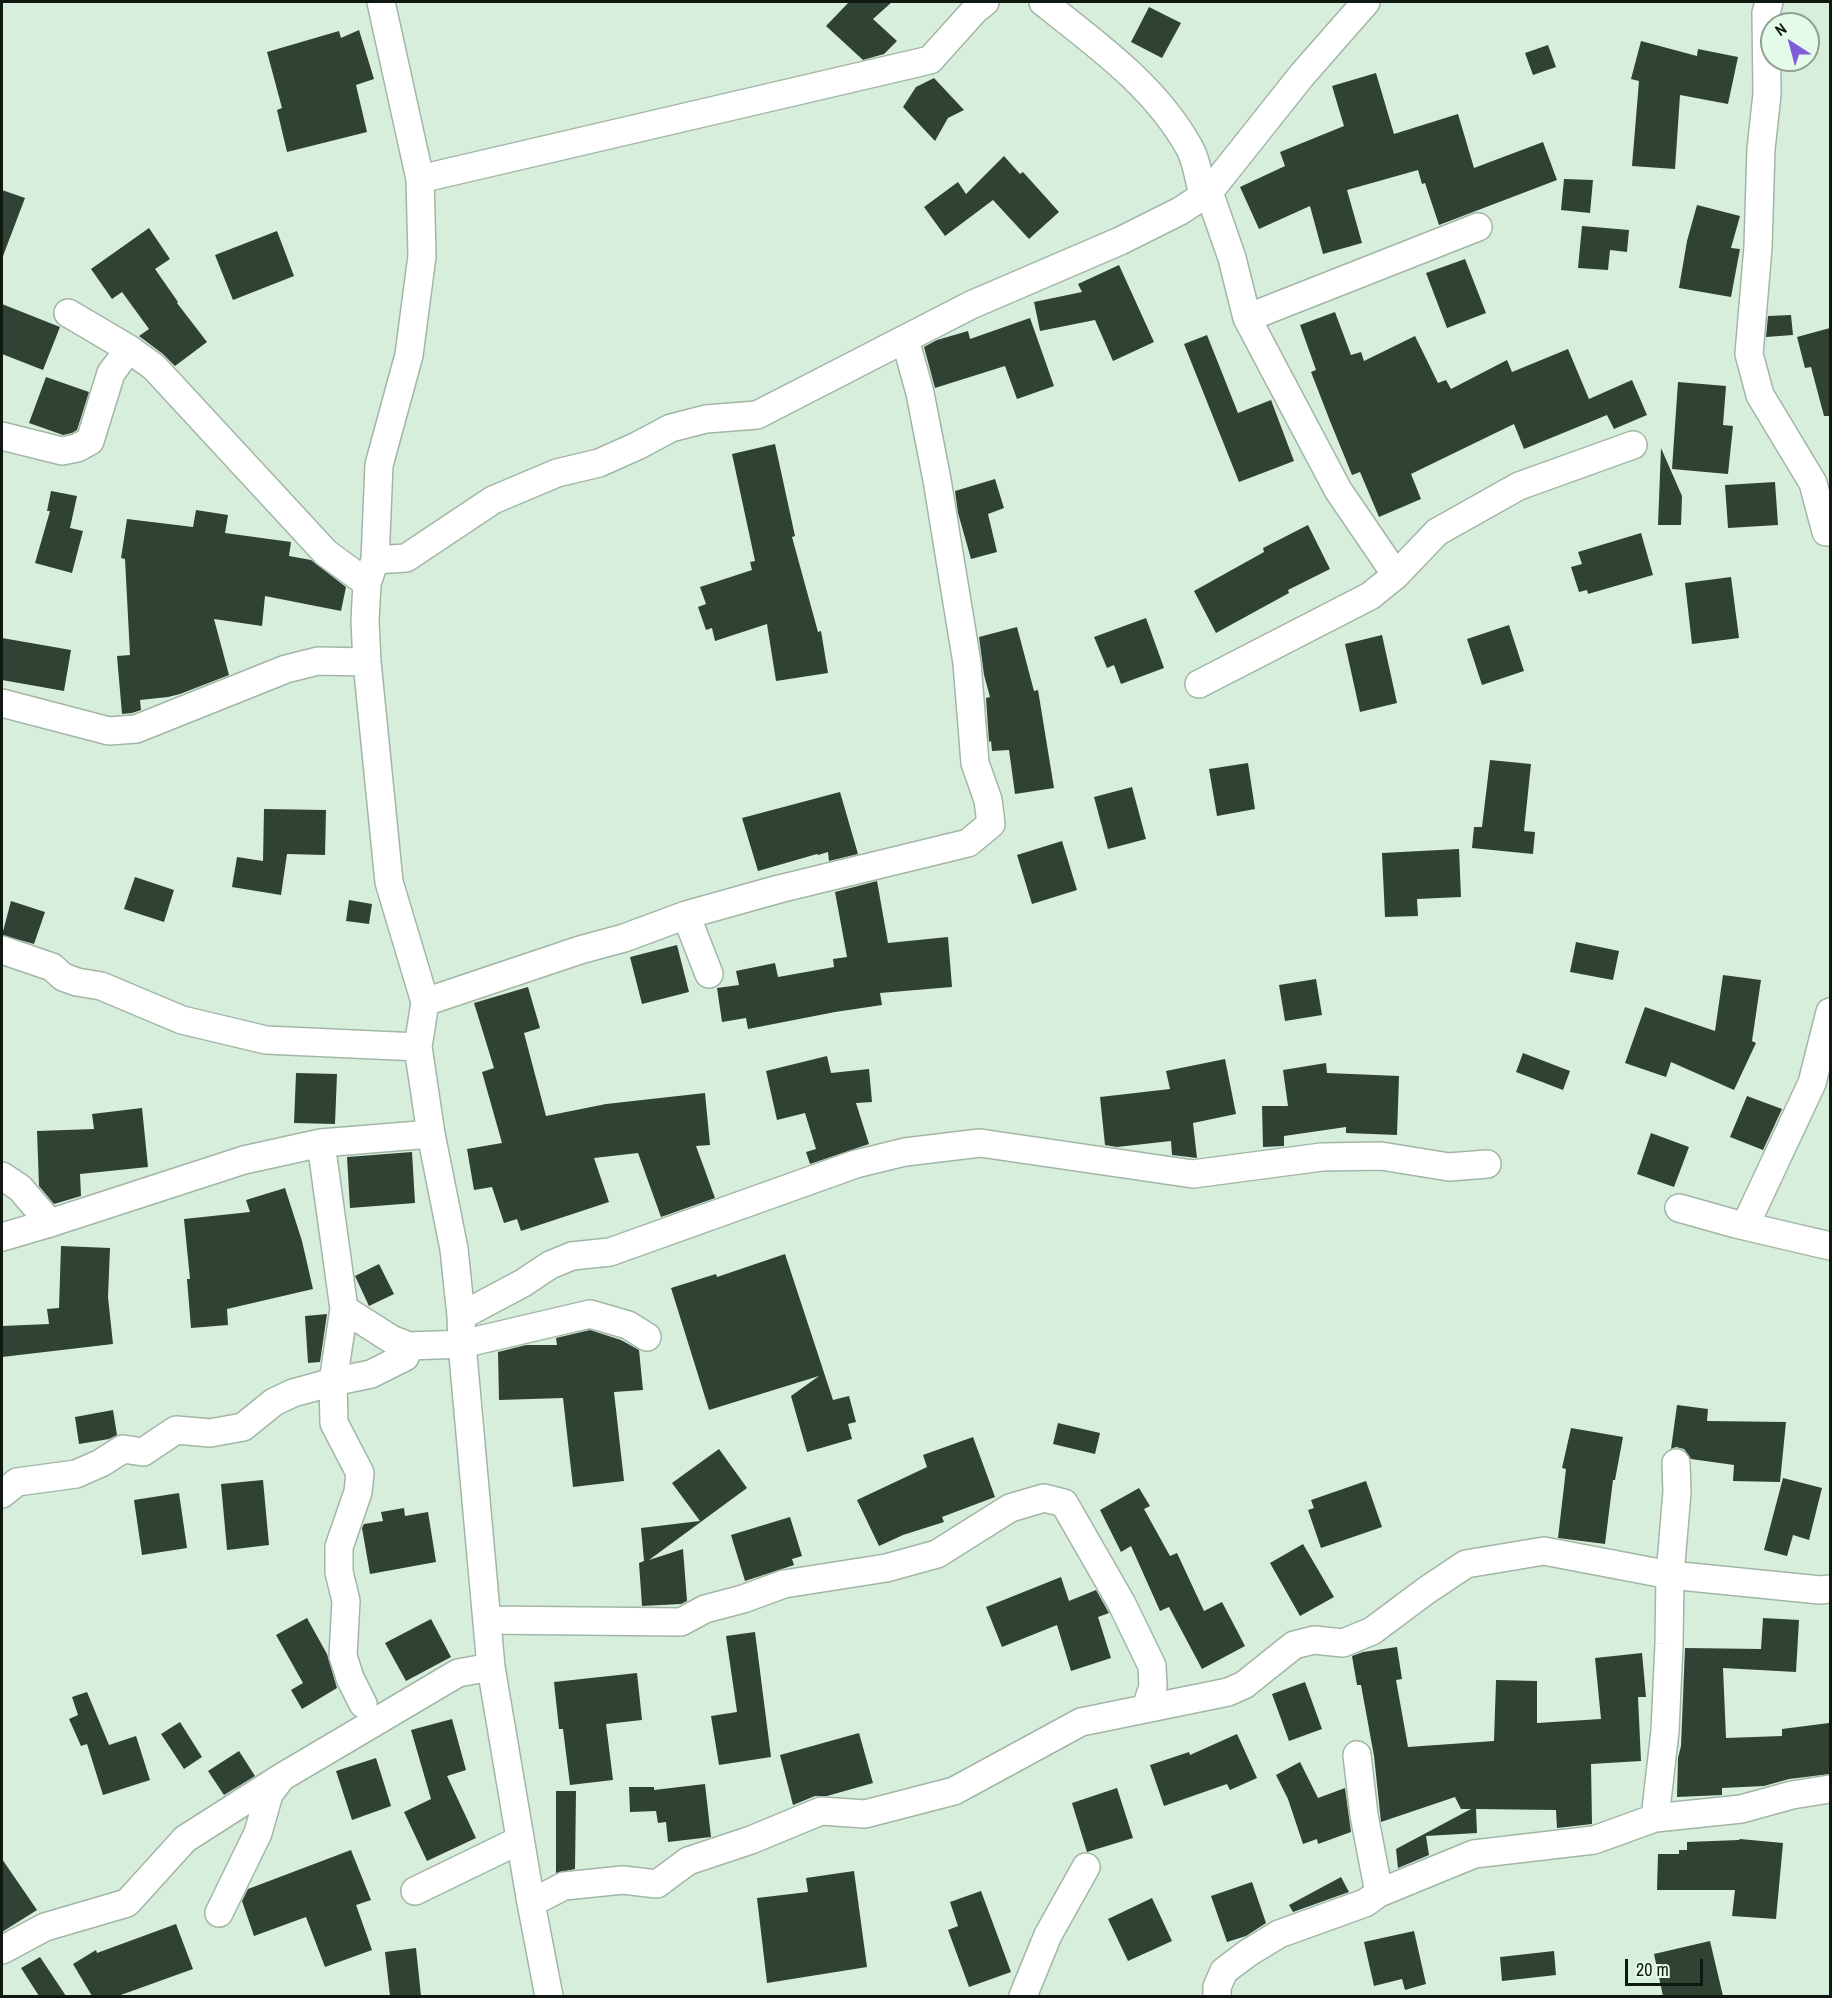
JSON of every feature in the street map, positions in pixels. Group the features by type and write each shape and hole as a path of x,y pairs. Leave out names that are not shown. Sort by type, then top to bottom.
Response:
{"street":[{"path":"381,2 420,178 423,256 409,355 379,465 365,621 367,662 389,882 425,1002 418,1047 431,1134 454,1249 491,1667 549,1996"},
{"path":"420,178 930,60 975,10 986,2"},
{"path":"1043,2 1135,78 1156,99 1190,149 1232,258 1247,318 1338,490 1396,575"},
{"path":"68,313 129,349 154,367 326,553 371,572 406,558 493,500 557,473 599,463 671,428 706,419 757,415 971,305 1120,241 1180,211 1206,194 1302,75 1366,2"},
{"path":"1769,2 1766,13 1767,94 1761,149 1758,247 1749,354 1760,395 1813,483 1826,532 1830,532"},
{"path":"1247,318 1478,227"},
{"path":"425,1002 579,950 624,938 686,915 779,889 968,843 991,824 988,800 975,764 967,663 937,480 920,393 905,339"},
{"path":"2,436 62,451 77,448 90,441 111,373 129,349"},
{"path":"1199,684 1370,596 1396,575 1437,532 1519,486 1633,445"},
{"path":"2,703 109,731 135,729 286,669 318,661 367,662"},
{"path":"686,915 709,974"},
{"path":"2,950 52,967 63,977 101,986 182,1020 266,1040 418,1047"},
{"path":"1745,1226 1812,1083 1830,1012"},
{"path":"2,1237 244,1160 321,1143 431,1134"},
{"path":"321,1143 344,1309 333,1382 334,1423 360,1473 358,1492 339,1547 339,1572 345,1601 346,1629 343,1656 350,1678 363,1704"},
{"path":"461,1316 523,1283 550,1265 572,1256 610,1252 856,1164 905,1152 980,1143 1193,1174 1322,1157 1381,1156 1449,1167 1487,1164"},
{"path":"2,1176 20,1188 50,1223"},
{"path":"1679,1208 1830,1246"},
{"path":"344,1309 391,1339 410,1346 462,1344 590,1314 628,1325 647,1337"},
{"path":"2,1494 17,1482 76,1474 101,1463 123,1449 143,1452 176,1430 210,1434 243,1427 274,1402 293,1393 371,1374 405,1357 410,1346"},
{"path":"1655,1818 1665,1731 1670,1575 1677,1491 1676,1463"},
{"path":"487,1620 681,1622 705,1610 784,1584 886,1568 937,1554 1010,1508 1044,1497 1064,1503 1122,1604 1152,1666 1154,1687 1146,1707"},
{"path":"531,1904 564,1886 623,1880 657,1884 687,1861 751,1840 820,1811 865,1814 954,1791 1081,1722 1228,1692 1244,1685 1294,1645 1314,1640 1343,1643 1372,1631 1466,1564 1544,1551 1670,1575 1820,1590 1830,1589"},
{"path":"2,1950 45,1927 127,1903 184,1839 282,1777 458,1673 491,1667"},
{"path":"1357,1755 1364,1815 1379,1893"},
{"path":"219,1913 258,1833 269,1794 282,1777"},
{"path":"1217,1996 1217,1987 1224,1971 1278,1934 1365,1903 1379,1893 1474,1854 1594,1840 1655,1818 1741,1809 1792,1795 1830,1789"},
{"path":"415,1891 520,1840"},
{"path":"1023,1996 1048,1935 1086,1867"}],"building":[{"path":"849,2 892,2 873,19 897,41 884,54 863,60 826,26"},
{"path":"1149,7 1181,23 1162,58 1131,42"},
{"path":"359,30 374,79 356,85 367,132 287,152 277,110 282,108 267,52 339,31 341,38"},
{"path":"1641,41 1697,56 1698,49 1738,57 1728,104 1680,95 1675,169 1632,166 1639,81 1631,79"},
{"path":"1548,45 1556,67 1533,75 1525,53"},
{"path":"1376,73 1394,134 1458,114 1474,168 1543,142 1557,180 1439,225 1425,183 1422,184 1418,170 1347,190 1362,243 1323,254 1310,206 1259,229 1240,187 1285,166 1280,152 1344,126 1332,86"},
{"path":"934,78 964,110 948,118 935,141 903,107 916,87"},
{"path":"1004,156 1020,174 1023,172 1059,212 1029,239 993,200 945,236 924,207 958,182 966,194"},
{"path":"1564,179 1593,180 1590,213 1561,210"},
{"path":"2,190 25,198 3,256 2,256"},
{"path":"1697,205 1740,216 1731,248 1740,249 1731,297 1679,288 1687,241"},
{"path":"1582,226 1629,230 1627,252 1610,250 1608,270 1578,268"},
{"path":"149,228 170,259 155,269 177,303 207,342 175,366 139,336 149,329 122,292 112,299 91,269"},
{"path":"277,231 294,276 233,300 215,255"},
{"path":"1465,259 1486,313 1447,328 1426,273"},
{"path":"1119,265 1154,342 1113,361 1095,320 1040,331 1034,302 1082,292 1078,284"},
{"path":"2,304 60,327 43,370 2,354"},
{"path":"1335,312 1351,355 1361,352 1364,361 1415,336 1438,383 1446,380 1451,389 1507,360 1512,372 1568,349 1589,399 1632,380 1647,415 1614,429 1607,415 1524,449 1514,424 1411,474 1421,499 1379,517 1360,472 1352,475 1311,372 1316,370 1300,325"},
{"path":"1791,315 1793,335 1766,337 1768,316"},
{"path":"1030,318 1054,386 1017,399 1005,366 935,388 924,347 937,340 968,331 970,339"},
{"path":"1830,328 1830,416 1824,416 1811,367 1805,368 1797,337"},
{"path":"1207,335 1238,413 1271,400 1294,461 1239,482 1184,344"},
{"path":"46,377 89,392 77,430 72,433 63,435 29,423"},
{"path":"1678,382 1726,386 1723,425 1733,426 1728,474 1672,469"},
{"path":"775,444 795,536 792,537 818,632 821,631 828,673 776,681 767,624 715,641 712,628 706,630 698,607 706,604 700,587 752,570 750,562 755,561 732,454"},
{"path":"1661,448 1682,496 1681,525 1658,525"},
{"path":"995,479 1004,508 988,514 997,552 971,559 958,513 955,491"},
{"path":"1775,482 1778,525 1728,528 1725,485"},
{"path":"51,491 77,496 70,528 83,531 72,573 35,563 50,511 47,511"},
{"path":"196,510 228,515 225,533 291,542 289,556 311,560 346,587 341,611 265,596 262,626 214,619 229,675 180,694 140,700 141,710 122,714 117,656 130,655 125,559 121,558 127,519 193,527"},
{"path":"1308,525 1330,569 1288,590 1289,593 1216,633 1194,591 1264,552 1263,548"},
{"path":"1641,533 1653,575 1588,594 1587,590 1579,592 1571,567 1582,564 1578,552"},
{"path":"1731,577 1739,638 1692,644 1685,583"},
{"path":"1146,618 1164,668 1121,684 1114,665 1107,668 1094,637"},
{"path":"1509,625 1524,671 1482,685 1467,639"},
{"path":"1017,627 1034,691 1038,690 1054,788 1015,794 1009,750 992,751 991,741 989,742 986,698 990,697 984,675 979,637"},
{"path":"1382,635 1397,703 1360,712 1345,644"},
{"path":"2,638 71,650 64,691 2,680"},
{"path":"1490,760 1531,764 1524,831 1535,832 1533,854 1472,848 1474,827 1482,827"},
{"path":"1248,763 1255,809 1217,816 1209,769"},
{"path":"1132,787 1146,839 1108,849 1094,797"},
{"path":"840,792 858,854 829,861 828,852 758,871 742,818"},
{"path":"264,809 326,810 325,855 287,854 281,895 232,887 237,857 263,861"},
{"path":"1062,841 1077,890 1032,904 1017,855"},
{"path":"1459,849 1461,897 1417,899 1418,916 1385,917 1382,853"},
{"path":"135,877 174,890 164,922 124,909"},
{"path":"877,881 888,943 948,937 952,987 880,993 882,1005 748,1029 746,1018 722,1022 717,988 739,985 736,971 775,963 778,977 834,967 833,959 847,957 835,892"},
{"path":"349,900 372,904 369,924 346,921"},
{"path":"11,901 45,912 34,944 2,935"},
{"path":"1576,942 1619,951 1613,980 1570,972"},
{"path":"677,945 689,992 642,1004 630,957"},
{"path":"1723,975 1761,980 1752,1041 1756,1043 1734,1090 1671,1062 1666,1077 1625,1063 1645,1007 1715,1031"},
{"path":"1316,979 1322,1015 1285,1021 1279,985"},
{"path":"528,987 540,1028 524,1033 546,1116 606,1104 705,1093 710,1145 696,1146 715,1198 661,1217 638,1153 594,1158 609,1202 521,1231 517,1219 504,1223 492,1187 474,1190 467,1149 502,1143 482,1072 494,1068 474,1003"},
{"path":"1523,1053 1570,1071 1563,1090 1516,1072"},
{"path":"827,1056 831,1073 869,1069 872,1102 856,1103 869,1144 810,1164 806,1152 816,1149 805,1113 777,1120 766,1071"},
{"path":"1225,1059 1236,1114 1193,1123 1197,1158 1172,1155 1171,1141 1117,1147 1105,1145 1100,1097 1170,1089 1166,1071"},
{"path":"1326,1063 1327,1073 1399,1076 1397,1135 1346,1133 1346,1127 1284,1136 1284,1146 1263,1147 1262,1106 1288,1106 1283,1070"},
{"path":"296,1073 337,1074 335,1124 294,1123"},
{"path":"1747,1096 1782,1109 1763,1150 1730,1137"},
{"path":"142,1108 148,1167 80,1174 81,1196 54,1204 39,1186 37,1131 94,1129 92,1114"},
{"path":"1651,1133 1689,1147 1674,1187 1637,1174"},
{"path":"412,1152 415,1203 350,1208 347,1157"},
{"path":"285,1188 302,1241 313,1289 227,1309 228,1325 191,1328 187,1279 190,1279 184,1219 250,1212 246,1200"},
{"path":"61,1246 110,1248 108,1297 113,1344 2,1357 2,1326 49,1324 47,1309 59,1308"},
{"path":"785,1254 833,1400 849,1396 856,1422 848,1424 852,1439 807,1452 791,1396 819,1376 709,1410 671,1288 716,1274 717,1277"},
{"path":"379,1264 394,1294 369,1306 355,1276"},
{"path":"327,1314 320,1362 308,1363 305,1316"},
{"path":"590,1330 621,1340 639,1350 643,1390 614,1392 624,1481 573,1487 563,1398 499,1400 498,1352 526,1345 557,1345 556,1338"},
{"path":"1677,1405 1708,1409 1707,1421 1786,1422 1780,1482 1733,1481 1734,1465 1691,1459 1684,1449 1676,1447 1671,1449"},
{"path":"113,1410 117,1435 109,1439 79,1444 75,1417"},
{"path":"1058,1423 1100,1433 1095,1454 1053,1444"},
{"path":"1571,1428 1623,1437 1615,1480 1613,1480 1605,1544 1558,1538 1566,1469 1562,1468"},
{"path":"973,1437 995,1497 942,1517 944,1522 903,1535 879,1546 857,1500 927,1467 923,1455"},
{"path":"719,1449 747,1488 649,1560 683,1549 687,1601 681,1604 642,1606 639,1563 644,1561 641,1528 700,1521 672,1483"},
{"path":"1783,1478 1822,1488 1809,1540 1793,1535 1787,1556 1764,1550"},
{"path":"263,1480 269,1545 227,1550 221,1484"},
{"path":"1366,1481 1382,1527 1321,1548 1308,1510 1314,1508 1311,1500"},
{"path":"1139,1488 1150,1506 1144,1509 1170,1556 1177,1553 1204,1611 1222,1602 1245,1646 1202,1669 1169,1607 1160,1611 1131,1546 1121,1552 1100,1510"},
{"path":"179,1493 187,1548 142,1555 134,1500"},
{"path":"404,1508 405,1516 428,1512 436,1562 370,1574 362,1528 364,1524 383,1521 381,1512"},
{"path":"790,1517 802,1556 792,1559 794,1565 745,1581 731,1535"},
{"path":"1303,1544 1334,1597 1300,1616 1270,1563"},
{"path":"1061,1577 1069,1601 1096,1590 1109,1613 1098,1617 1111,1658 1071,1671 1057,1625 1002,1647 986,1607"},
{"path":"307,1618 327,1654 337,1688 302,1709 291,1690 303,1683 276,1635"},
{"path":"1763,1618 1799,1620 1796,1672 1723,1668 1726,1738 1782,1736 1782,1729 1829,1723 1830,1774 1789,1779 1764,1786 1722,1788 1722,1795 1677,1797 1685,1648 1761,1649"},
{"path":"431,1619 451,1657 406,1681 385,1643"},
{"path":"755,1632 771,1757 719,1765 711,1716 737,1712 726,1636"},
{"path":"1397,1647 1402,1679 1396,1680 1408,1747 1494,1741 1496,1680 1537,1681 1537,1723 1601,1719 1595,1658 1642,1653 1646,1697 1638,1697 1641,1761 1591,1764 1592,1824 1557,1828 1556,1810 1476,1809 1477,1833 1426,1836 1429,1855 1398,1868 1396,1849 1471,1809 1461,1809 1455,1797 1381,1822 1374,1756 1361,1685 1357,1685 1352,1656"},
{"path":"637,1673 642,1720 606,1724 613,1780 570,1785 563,1729 559,1729 554,1682"},
{"path":"1305,1682 1322,1729 1289,1741 1272,1694"},
{"path":"87,1692 109,1745 136,1736 150,1780 103,1795 87,1744 81,1746 69,1719 78,1715 72,1697"},
{"path":"452,1719 466,1770 447,1776 476,1838 427,1861 404,1812 431,1799 411,1730"},
{"path":"180,1722 202,1757 184,1769 161,1734"},
{"path":"859,1733 873,1783 827,1796 815,1796 793,1805 780,1755"},
{"path":"1237,1734 1257,1778 1230,1790 1227,1784 1164,1806 1150,1765 1189,1752 1190,1755"},
{"path":"239,1751 255,1776 224,1795 208,1771"},
{"path":"376,1758 391,1806 352,1820 336,1771"},
{"path":"1300,1762 1318,1798 1345,1788 1351,1832 1318,1844 1317,1839 1303,1844 1288,1799 1276,1775"},
{"path":"705,1784 711,1837 668,1842 666,1822 658,1823 656,1811 630,1812 629,1787 654,1787 654,1790"},
{"path":"1117,1788 1133,1838 1087,1852 1072,1803"},
{"path":"556,1791 576,1791 575,1869 556,1873"},
{"path":"1740,1839 1783,1843 1776,1919 1732,1916 1735,1890 1657,1890 1658,1854 1679,1854 1679,1850 1687,1850 1687,1842"},
{"path":"351,1850 371,1900 356,1905 372,1950 325,1967 306,1917 254,1936 242,1901 248,1889"},
{"path":"2,1859 37,1910 2,1932"},
{"path":"854,1871 867,1967 767,1983 757,1898 808,1892 806,1878"},
{"path":"1341,1877 1349,1892 1293,1912 1289,1905"},
{"path":"1252,1882 1266,1923 1246,1936 1227,1942 1211,1896"},
{"path":"981,1891 1011,1972 969,1987 948,1930 958,1926 950,1902"},
{"path":"1152,1898 1172,1941 1128,1961 1108,1919"},
{"path":"176,1924 193,1969 118,1996 92,1996 73,1964 96,1950 97,1953"},
{"path":"1414,1931 1426,1984 1405,1990 1402,1979 1374,1986 1364,1942"},
{"path":"1710,1941 1723,1996 1663,1996 1654,1954"},
{"path":"416,1948 421,1996 390,1996 385,1952"},
{"path":"1554,1951 1556,1975 1502,1981 1500,1957"},
{"path":"40,1957 66,1996 39,1996 21,1968"}]}
